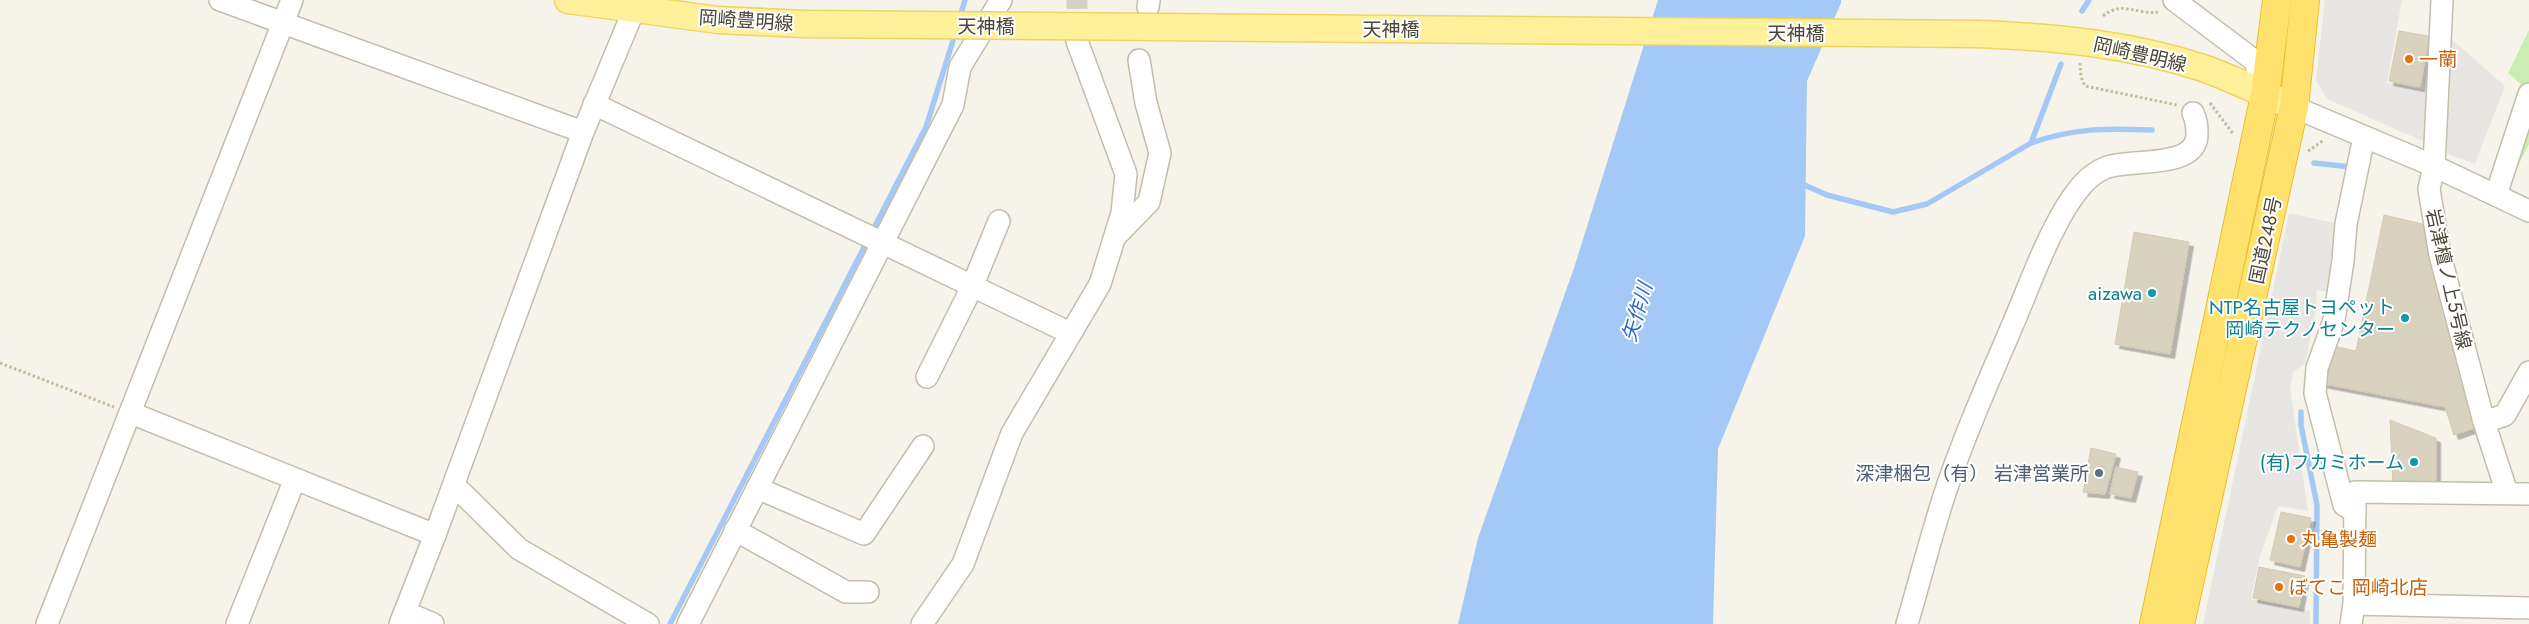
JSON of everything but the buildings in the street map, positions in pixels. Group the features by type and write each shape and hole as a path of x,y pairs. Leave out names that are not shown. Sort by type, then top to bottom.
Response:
{"highway":[{"name":"国道248号","path":"2154,624 2265,94 2277,0"},
{"name":"国道248号","path":"2180,624 2294,107 2305,0"}],"main road":[{"name":"岡崎豊明線","path":"568,0 636,5 718,20 804,24"},
{"name":"天神橋","path":"804,24 1978,34"},
{"name":"岡崎豊明線","path":"1978,34 2079,40 2122,47 2204,69 2294,107"}],"street":[{"path":"220,0 583,132"},
{"path":"47,624 292,0"},
{"path":"688,624 953,105 960,67 1001,0"},
{"name":"岩津檀ノ上5号線","path":"2442,0 2434,166 2429,189 2440,255 2484,422 2507,493"},
{"path":"2169,4 2255,61 2265,94"},
{"path":"433,624 402,618 454,485 583,132 636,5"},
{"path":"922,624 963,564 1012,433 1100,284 1122,212 1126,174 1077,41"},
{"path":"1114,239 1149,202 1160,153 1146,103 1139,60"},
{"path":"2496,196 2529,94"},
{"path":"594,104 881,244 1070,333"},
{"path":"2294,107 2434,166 2529,211"},
{"path":"1907,624 1946,492 1976,412 2041,257 2066,207 2090,175 2106,167 2121,163 2179,158 2193,148 2196,143 2197,124 2193,113"},
{"path":"2356,512 2344,505 2315,393 2317,368 2334,320 2344,261 2346,224 2364,137"},
{"path":"928,377 972,287 999,221"},
{"path":"2484,422 2505,415 2529,372"},
{"path":"131,414 435,536"},
{"path":"757,488 864,534 923,446"},
{"path":"237,624 295,479"},
{"path":"454,485 519,549 648,624"},
{"path":"2529,494 2355,492 2353,614 2529,608"},
{"path":"735,530 846,592 868,592"}],"path":[{"path":"2104,16 2110,9 2119,5 2152,12 2169,4"},
{"path":"2080,63 2080,77 2085,86 2179,106 2193,113"},
{"path":"0,363 131,414"}],"green space":[{"path":"2529,30 2529,144 2519,164 2499,154 2521,84 2508,73"}],"shaded area":[{"path":"2325,0 2402,0 2387,83 2432,92 2432,145 2327,99 2316,80"},
{"path":"2448,36 2505,86 2475,164 2443,152"},
{"path":"2289,213 2343,225 2335,293 2317,290 2316,310 2305,364 2293,372 2290,388 2308,511 2278,506 2260,556 2251,599 2310,611 2310,624 2203,624"}],"water":[{"name":"矢作川","path":"1658,0 1841,0 1807,81 1805,236 1718,449 1713,624 1458,624 1478,538 1574,268"}],"waterway":[{"path":"959,20 965,0"},
{"path":"2082,11 2089,0"},
{"path":"670,624 926,127 956,31"},
{"path":"1800,183 1827,195 1893,212 1927,204 2031,143 2061,64"},
{"path":"2031,143 2062,134 2091,130 2152,130"},
{"path":"2314,163 2351,167"},
{"path":"2301,412 2301,425 2317,505 2316,624"}],"tunnel":[{"path":"1077,0 1077,41"}],"place":[{"name":"一蘭","path":"2409,59"},
{"name":"aizawa","path":"2152,293"},
{"name":"NTP名古屋トヨペット 岡崎テクノセンター","path":"2405,318"},
{"name":"(有)フカミホーム","path":"2414,462"},
{"name":"深津梱包（有） 岩津営業所","path":"2099,473"},
{"name":"丸亀製麺","path":"2291,539"},
{"name":"ぼてこ 岡崎北店","path":"2279,587"}]}
